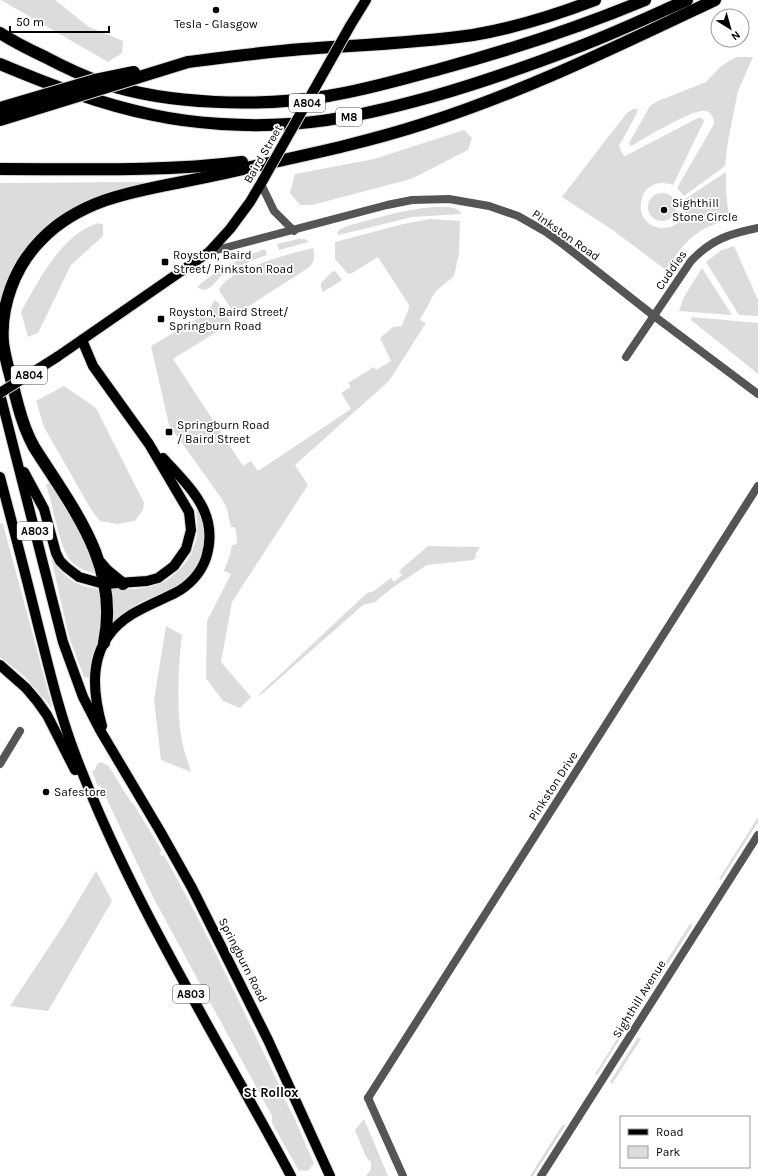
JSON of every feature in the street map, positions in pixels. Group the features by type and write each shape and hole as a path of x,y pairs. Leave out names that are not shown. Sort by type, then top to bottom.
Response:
{"highway":[{"path":"0,108 95,80 188,62 275,52 430,40 473,34 521,24 595,0"},
{"name":"M8","path":"0,33 78,74 105,84 145,94 191,100 236,102 282,101 327,96 359,90 463,63 568,30 645,0"},
{"name":"M8","path":"0,64 44,83 94,100 155,116 221,124 289,124 368,113 481,82 579,46 687,0"},
{"name":"M8","path":"100,563 81,520 34,448 21,419 7,364 3,334 7,301 16,276 27,257 41,240 65,220 83,209 110,199 135,192 318,152 388,134 466,109 583,62 715,0"},
{"path":"0,120 188,62"},
{"name":"M8","path":"3,169 88,170 188,168 318,152"},
{"path":"100,563 123,584"},
{"path":"100,563 104,584 107,623 104,642"}],"main road":[{"name":"Baird Street","path":"209,252 230,229 262,182 366,0"},
{"name":"A804","path":"0,394 58,357 209,252"},
{"name":"A803","path":"82,340 93,366 149,444 195,493 202,505 210,528 208,552 201,570 194,579 175,593 139,610 130,616 112,631 104,642 96,667 95,686 98,710 103,729 108,744 119,764"},
{"name":"A803","path":"0,394 67,655 91,714 119,764"},
{"path":"17,459 44,509 60,561 79,577 104,584 123,584 147,581 166,573 181,558 186,549 191,530 189,512 149,444"},
{"name":"A803","path":"0,477 61,713 75,755 97,808 178,971 292,1176"},
{"path":"0,665 26,688 47,715 97,808"},
{"name":"Springburn Road","path":"119,764 160,831 192,888 268,1040 330,1176"}],"street":[{"path":"262,182 274,211 294,231"},
{"name":"Pinkston Road","path":"209,252 412,200 449,198 497,208 518,216 546,232 758,394"},
{"name":"Cuddies","path":"626,357 691,261 701,250 712,242 727,236 758,228"},
{"name":"Pinkston Drive","path":"403,1176 368,1098 758,486"},
{"path":"1,759 20,731"},
{"name":"Sighthill Avenue","path":"541,1176 758,835"}],"green space":[{"path":"1,0 55,0 89,27 123,41 122,53 108,62"},
{"path":"737,57 753,57 738,91 728,141 725,166 684,196 677,188 714,124 710,113 700,111 681,118 631,146 629,143 650,106 658,101 706,82 720,67"},
{"path":"633,109 637,109 637,113 619,146 624,156 698,118 702,118 704,121 673,185 666,183 656,184 647,189 642,197 642,214 647,222 655,227 664,228 674,226 681,220 685,211 685,199 726,172 726,191 729,218 700,231 679,252 666,270 614,231 562,197 627,113"},
{"path":"464,130 472,138 468,150 411,179 312,205 300,205 290,193 295,174 374,159"},
{"path":"144,182 143,185 45,229 0,321 0,183"},
{"path":"662,193 672,197 676,207 672,217 662,221 652,217 648,207 652,197"},
{"path":"449,207 454,208 462,214 412,217 339,235 337,234 339,230 347,226 395,213 423,208"},
{"path":"430,219 460,221 459,254 454,276 435,292 420,320 426,323 389,381 295,465 308,485 232,602 221,662 251,697 240,708 223,701 206,678 207,621 231,574 224,571 232,545 237,543 236,530 234,527 231,527 227,509 222,499 169,425 151,346 202,316 211,307 214,300 218,302 231,323 173,359 243,466 251,461 258,471 351,409 341,393 351,387 348,383 374,367 376,370 391,361 380,338 393,327 402,326 408,311 409,305 378,257 348,274 335,259 335,242 403,224"},
{"path":"99,223 103,225 103,236 71,265 38,333 28,337 21,312 35,286 53,259 74,236 86,228"},
{"path":"298,239 305,239 309,242 279,250 277,244"},
{"path":"734,246 758,300 758,316 739,315 706,262 720,251"},
{"path":"313,248 314,259 308,268 235,315 219,290 224,283 233,276 246,269 276,258"},
{"path":"265,249 267,255 223,275 210,288 203,290 197,287 229,265"},
{"path":"702,268 732,315 679,311 684,297"},
{"path":"333,271 336,272 342,280 323,292 321,283"},
{"path":"692,317 758,323 758,374 691,320"},
{"path":"64,386 96,408 144,503 143,510 135,521 117,524 100,521 92,511 44,427 36,401"},
{"path":"52,481 70,509 98,574 80,568 71,561 67,555 60,536 46,485"},
{"path":"198,508 204,523 205,546 200,561 194,571 179,585 139,603 113,623 111,589 139,589 157,585 174,575 187,561 192,552 197,534 196,510"},
{"path":"1,523 3,524 52,706 51,707 24,676 0,657"},
{"path":"428,546 480,547 475,555 477,556 473,560 427,565 392,588 375,602 363,605 263,693 257,696 367,593 374,591 391,578 394,582 402,575 399,571"},
{"path":"51,557 66,576 78,584 101,589 100,639 90,678 84,677 69,637"},
{"path":"166,626 182,635 179,661 179,720 183,746 191,772 161,760 154,700"},
{"path":"101,762 108,765 133,803 162,851 159,853 162,856 164,855 195,913 225,972 282,1091 281,1093 294,1117 314,1164 309,1170 299,1171 272,1123 272,1116 154,899 100,785 98,787 92,771 95,770 97,764"},
{"path":"758,817 758,822 721,880 719,879"},
{"path":"96,871 112,901 48,1011 10,1006 63,926"},
{"path":"690,924 692,926 651,991 648,990"},
{"path":"624,1028 626,1029 597,1075 595,1074"},
{"path":"638,1037 641,1039 612,1084 610,1082"},
{"path":"364,1119 388,1176 366,1176 371,1169 371,1162 366,1157 355,1130"},
{"path":"563,1124 565,1126 533,1176 530,1176"}],"place":[{"name":"Tesla - Glasgow","path":"216,10"},
{"name":"Sighthill Stone Circle","path":"664,210"},
{"name":"Royston, Baird Street/ Pinkston Road","path":"165,262"},
{"name":"Royston, Baird Street/ Springburn Road","path":"161,319"},
{"name":"Springburn Road / Baird Street","path":"169,432"},
{"name":"Safestore","path":"46,792"}],"district":[{"name":"St Rollox","path":"271,1092"}]}
